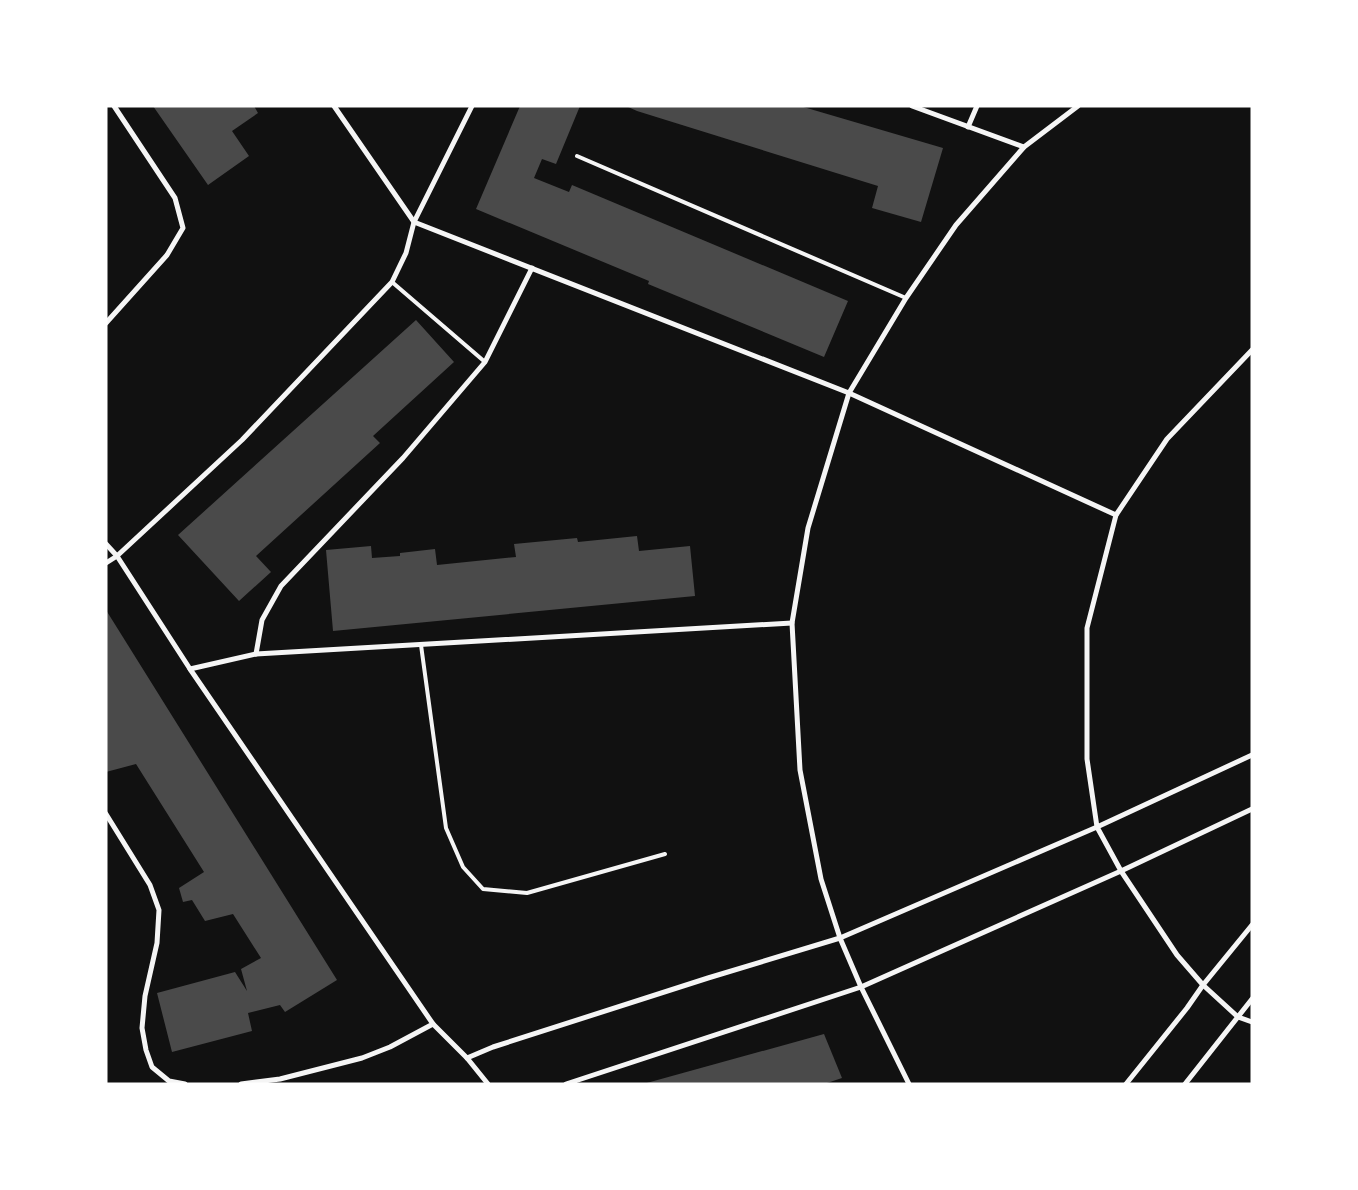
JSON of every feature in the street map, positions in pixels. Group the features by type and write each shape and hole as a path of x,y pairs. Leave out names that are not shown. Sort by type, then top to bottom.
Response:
{"street":[{"path":"106,323 167,255 183,228 175,198 114,106"},
{"path":"334,106 414,222 849,393 1116,515"},
{"path":"106,563 117,556 242,440 392,282 406,252 414,222 472,106"},
{"path":"912,106 1024,147"},
{"path":"968,127 977,106"},
{"path":"909,1084 861,987 840,938 822,879 800,770 792,623 808,528 849,393 906,298 956,225 1024,147 1078,106"},
{"path":"256,654 262,620 280,586 402,458 485,362 532,268"},
{"path":"1252,350 1167,439 1116,515 1087,628 1087,759 1098,826 1121,871 1177,955 1203,985 1238,1017 1252,1022"},
{"path":"106,544 117,556 190,669 433,1024 488,1084"},
{"path":"190,669 256,654 792,623"},
{"path":"466,1058 492,1047 840,938 1098,826 1252,755"},
{"path":"566,1084 861,987 1121,871 1252,809"},
{"path":"106,814 150,885 159,910 157,943 145,996 142,1028 146,1050 152,1067 169,1081 185,1084"},
{"path":"1126,1084 1252,925"},
{"path":"1185,1084 1252,999"},
{"path":"242,1084 280,1078 362,1058 390,1047 433,1024"}],"lane":[{"path":"577,156 906,298"},
{"path":"392,282 485,362"},
{"path":"421,644 446,828 462,867 484,889 527,893 665,854"}],"building":[{"path":"153,106 254,106 258,113 232,131 249,156 208,185"},
{"path":"520,106 580,106 556,164 542,159 534,178 569,192 572,185 848,301 824,357 648,284 649,281 476,209"},
{"path":"626,106 800,106 943,148 921,222 872,208 878,186"},
{"path":"416,320 454,362 373,436 380,443 256,556 271,572 239,601 178,535"},
{"path":"637,536 639,551 690,546 695,596 333,631 326,550 371,546 372,558 400,556 400,553 435,549 437,565 516,557 514,544 577,538 578,542"},
{"path":"106,610 337,980 285,1012 280,1005 248,1013 252,1031 172,1052 157,993 235,972 247,991 241,969 261,958 233,914 205,921 192,900 183,902 179,888 204,872 136,764 106,772"},
{"path":"824,1034 842,1078 824,1084 643,1084"}]}
